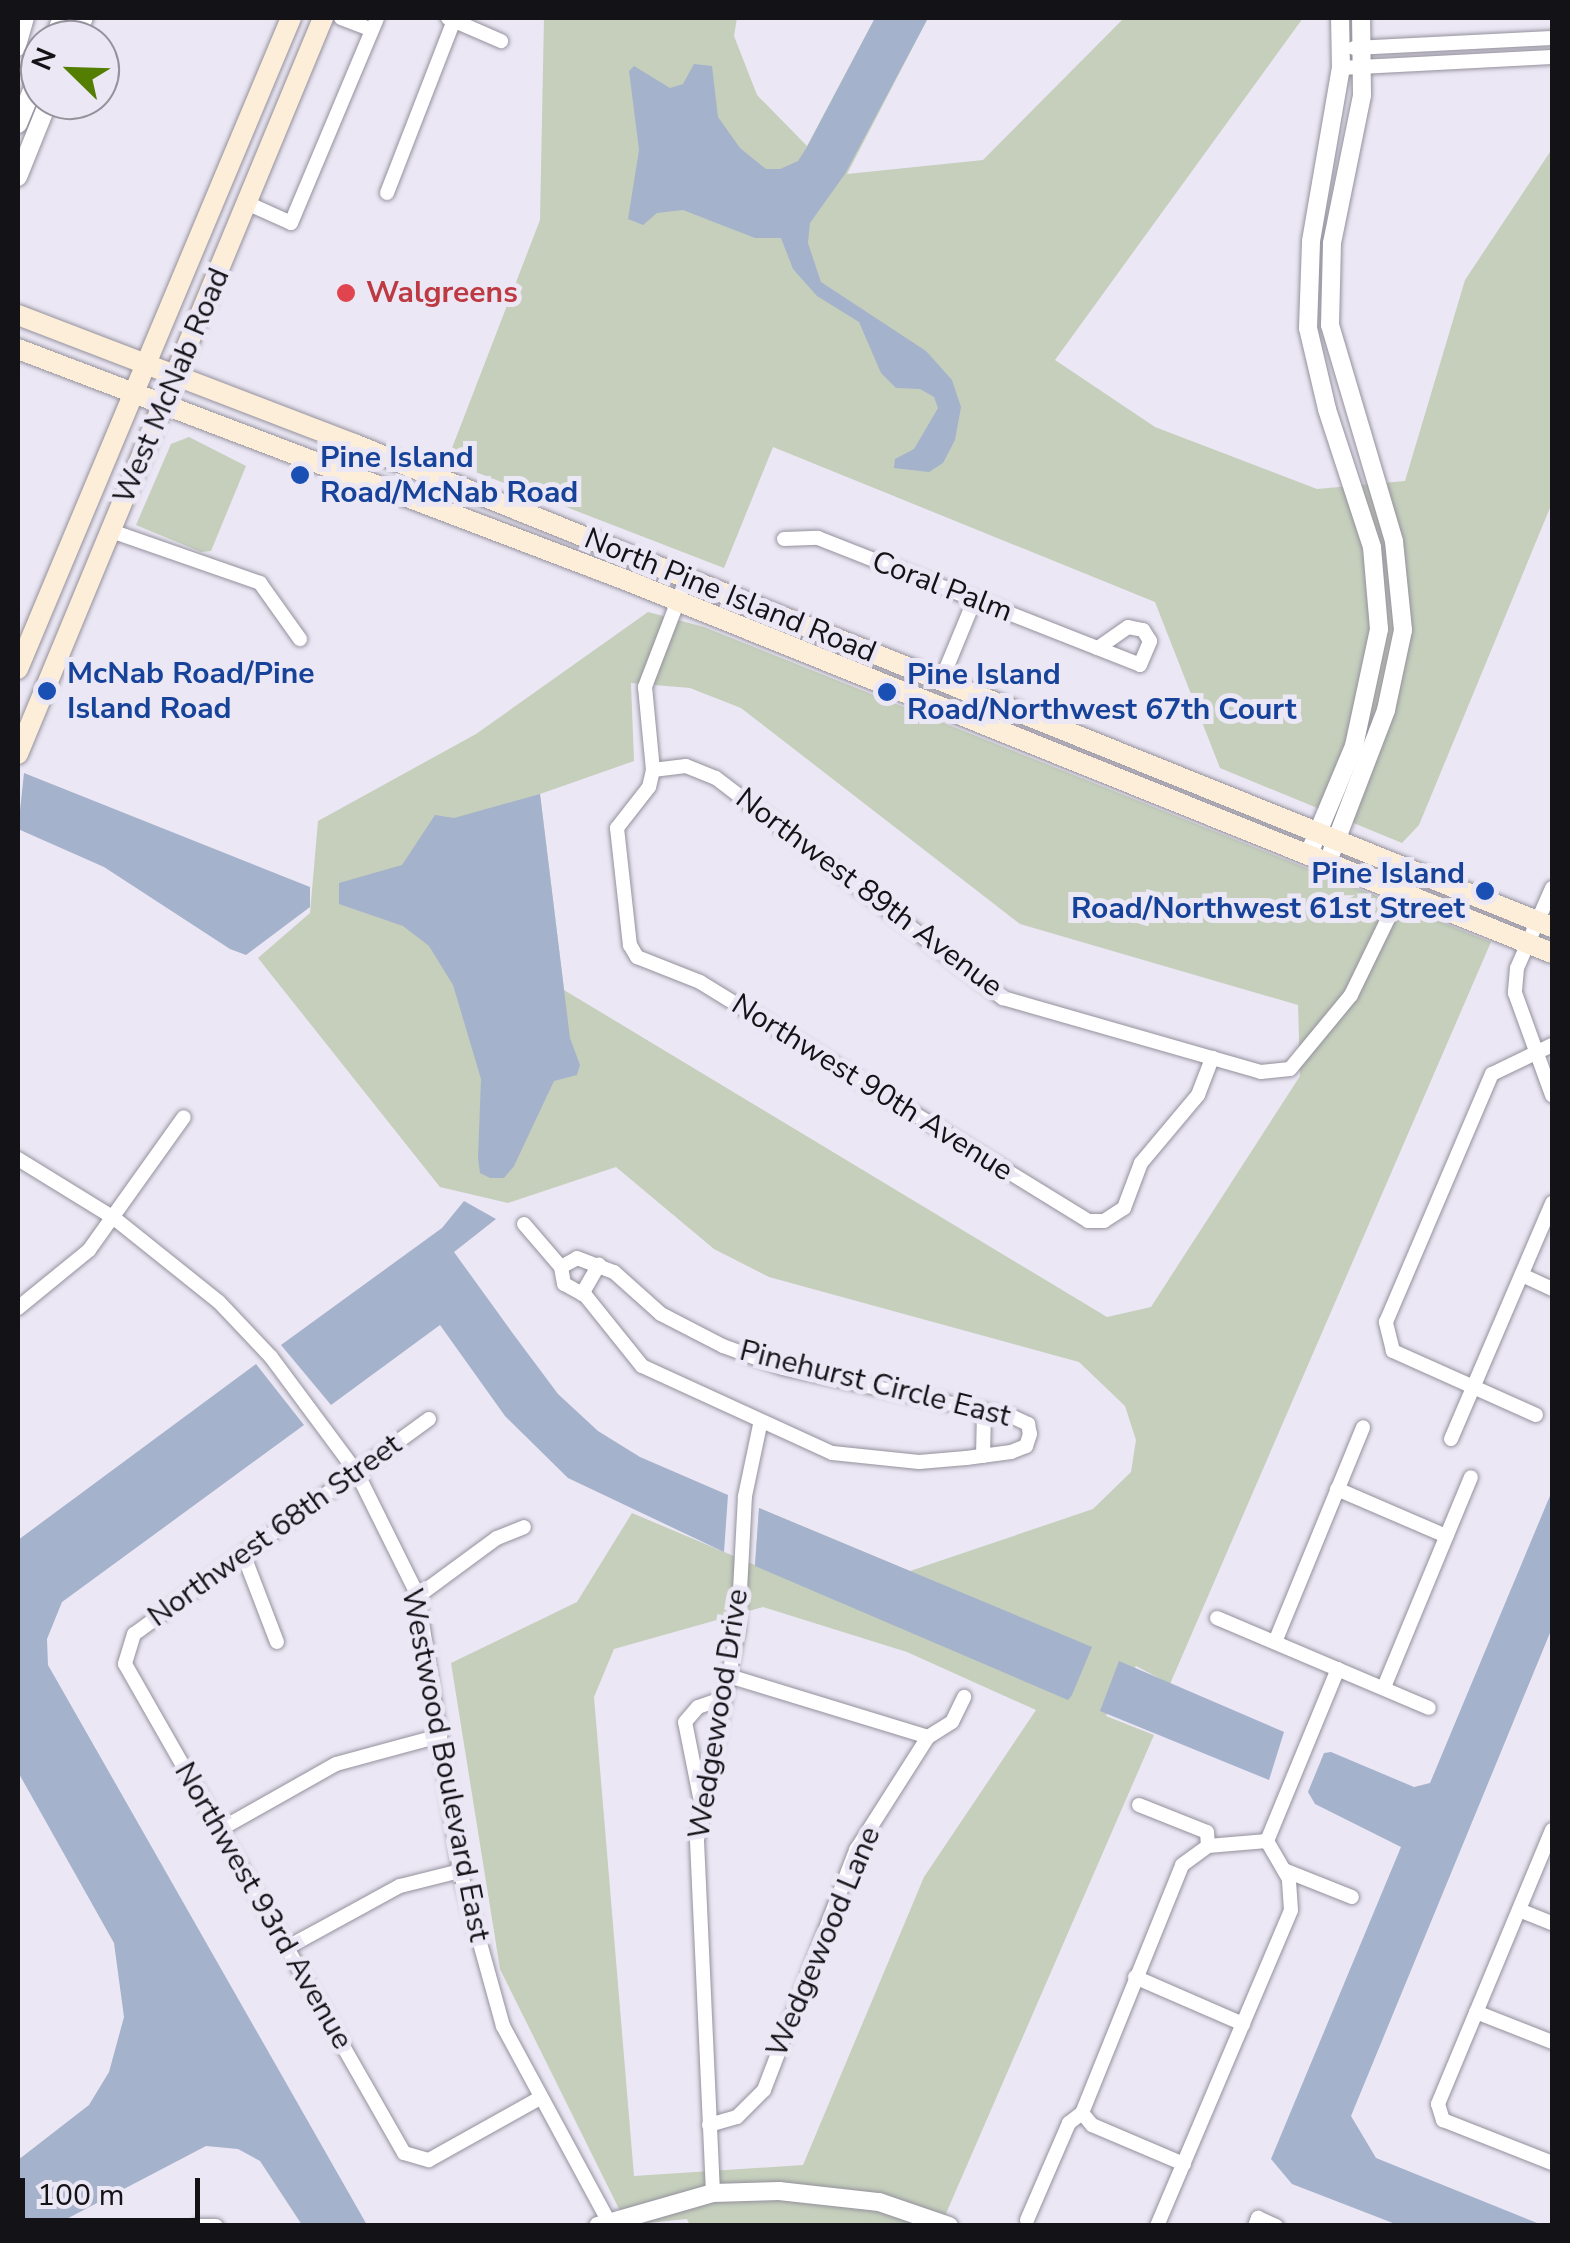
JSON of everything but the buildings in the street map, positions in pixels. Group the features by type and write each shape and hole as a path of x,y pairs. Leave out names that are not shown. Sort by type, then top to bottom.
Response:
{"main road":[{"name":"West McNab Road","path":"18,668 292,18"},
{"name":"West McNab Road","path":"18,754 166,406 322,18"},
{"name":"North Pine Island Road","path":"18,315 148,362 1546,924"},
{"name":"North Pine Island Road","path":"18,349 678,601 1552,952"}],"street":[{"path":"18,49 26,18"},
{"path":"249,204 291,223 373,23 341,18"},
{"path":"1327,837 1358,732 1379,629 1372,548 1326,409 1308,328 1311,241 1342,68 1340,18"},
{"path":"1318,860 1386,710 1403,630 1394,541 1330,326 1332,243 1356,145 1364,57 1361,18"},
{"path":"387,193 451,19 501,41"},
{"path":"1342,68 1364,57 1552,38"},
{"path":"1344,48 1364,57 1552,57"},
{"path":"18,176 23,128"},
{"path":"111,531 260,582 300,640"},
{"name":"Coral Palm","path":"784,539 818,538 1098,648"},
{"path":"653,770 644,687 687,579"},
{"path":"941,681 974,602"},
{"name":"Northwest 89th Avenue","path":"653,770 686,766 716,778 1003,998 1262,1072 1290,1069 1352,995 1401,892"},
{"name":"Northwest 90th Avenue","path":"653,770 649,788 617,828 630,945 637,957 700,982 1088,1221 1104,1222 1124,1208 1141,1163 1198,1095 1212,1058"},
{"path":"1552,888 1546,924 1528,942 1514,993 1552,1094"},
{"path":"1536,1414 1408,1360 1386,1341 1386,1322 1492,1074 1552,1045"},
{"path":"18,1308 89,1250 184,1117"},
{"name":"Westwood Boulevard East","path":"18,1158 164,1254 258,1343 357,1473 418,1596 460,1870 503,2026 603,2223"},
{"path":"1451,1439 1552,1203"},
{"path":"524,1224 561,1268 564,1284 582,1294 642,1366 760,1425 868,1461 983,1456 984,1412"},
{"path":"561,1268 577,1258 599,1265 582,1294"},
{"name":"Pinehurst Circle East","path":"599,1265 660,1314 723,1346 782,1368 1028,1424 1026,1446 983,1456"},
{"path":"1522,1275 1552,1290"},
{"name":"Northwest 68th Street","path":"126,1647 429,1419"},
{"name":"Wedgewood Drive","path":"713,2192 697,1840 729,1676 749,1462 760,1425"},
{"path":"1274,1642 1363,1426"},
{"path":"1384,1687 1472,1477"},
{"path":"1337,1489 1446,1536"},
{"path":"418,1596 497,1538 524,1527"},
{"path":"244,1556 276,1642"},
{"path":"1217,1618 1430,1708"},
{"name":"Northwest 93rd Avenue","path":"126,1647 124,1664 404,2153 414,2159 430,2160 538,2098"},
{"path":"1267,1842 1338,1668"},
{"path":"729,1676 928,1737"},
{"name":"Wedgewood Lane","path":"709,2125 737,2117 764,2090 799,1983 826,1935 856,1850 928,1737 942,1733 964,1697"},
{"path":"702,1804 685,1722 698,1707 724,1698"},
{"path":"219,1830 336,1764 440,1736"},
{"path":"1139,1805 1208,1832 1208,1846"},
{"path":"1552,1830 1438,2113 1552,2163"},
{"path":"1027,2220 1069,2123 1082,2113 1182,1865 1208,1846 1267,1842"},
{"path":"1156,2226 1291,1910 1283,1870 1267,1842"},
{"path":"288,1947 384,1893 460,1870"},
{"path":"1283,1870 1352,1897"},
{"path":"1519,1910 1552,1923"},
{"path":"1135,1977 1243,2024"},
{"path":"1476,2012 1552,2042"},
{"path":"1082,2113 1092,2126 1184,2164"},
{"path":"603,2223 713,2192 834,2195 949,2226"},
{"path":"1255,2226 1258,2218 1276,2226"}],"green space":[{"path":"544,18 737,18 734,36 757,95 807,146 875,18 928,18 847,174 983,160 1124,18 1303,18 1055,360 1155,427 1317,489 1405,481 1465,280 1552,149 1552,503 1419,825 1402,843 1220,768 1155,602 773,447 724,568 447,461 540,220"},
{"path":"189,437 246,466 211,551 201,552 136,525 171,444"},
{"path":"648,612 704,627 1491,942 1170,1684 1136,1666 1106,1716 1154,1735 941,2225 690,2226 687,2219 627,2225 500,1969 451,1663 577,1602 632,1513 755,1565 759,1508 910,1571 1093,1509 1131,1472 1136,1440 1125,1406 1079,1362 769,1277 714,1249 616,1167 508,1203 440,1187 258,958 310,913 318,821 476,734","holes":["631,683 690,688 741,708 1020,924 1298,1005 1300,1076 1151,1307 1107,1317 564,990 540,794 634,761","763,1607 907,1652 1036,1710 924,1877 803,2165 634,2176 594,1697 614,1649"]}],"water":[{"path":"875,18 928,18 845,174 810,223 808,243 821,282 926,351 952,380 961,407 955,440 943,463 929,472 894,468 895,459 914,449 938,408 934,397 920,389 896,388 881,373 859,322 817,296 793,269 781,238 755,238 683,210 657,213 643,225 628,219 639,150 629,71 634,66 670,88 683,84 694,64 712,66 718,117 740,148 766,169 780,169 798,161 807,147"},
{"path":"24,773 310,887 310,907 246,955 230,949 104,867 18,829"},
{"path":"540,794 570,1038 580,1065 577,1075 554,1081 514,1166 504,1178 490,1178 480,1173 478,1158 481,1079 453,985 429,946 403,926 339,904 339,883 402,865 435,815 454,818"},
{"path":"464,1201 496,1219 454,1252 511,1331 558,1394 598,1431 640,1457 728,1495 724,1552 568,1478 505,1416 440,1325 331,1405 281,1345 442,1228"},
{"path":"256,1364 304,1425 62,1602 47,1639 48,1665 367,2225 302,2225 260,2161 238,2149 206,2146 55,2225 18,2225 18,2160 89,2105 109,2072 124,2017 114,1943 18,1772 18,1540"},
{"path":"1552,1491 1552,1628 1351,2116 1376,2158 1542,2225 1398,2225 1292,2184 1271,2159 1401,1847 1315,1804 1308,1792 1324,1753 1331,1752 1414,1787 1430,1783"},
{"path":"759,1508 1092,1647 1072,1695 1068,1700 755,1566"},
{"path":"1119,1661 1284,1732 1269,1780 1100,1711"}],"place":[{"name":"Walgreens","path":"346,293"},
{"name":"Pine Island Road/McNab Road","path":"300,475"},
{"name":"McNab Road/Pine Island Road","path":"47,691"},
{"name":"Pine Island Road/Northwest 67th Court","path":"887,692"},
{"name":"Pine Island Road/Northwest 61st Street","path":"1485,891"}]}
